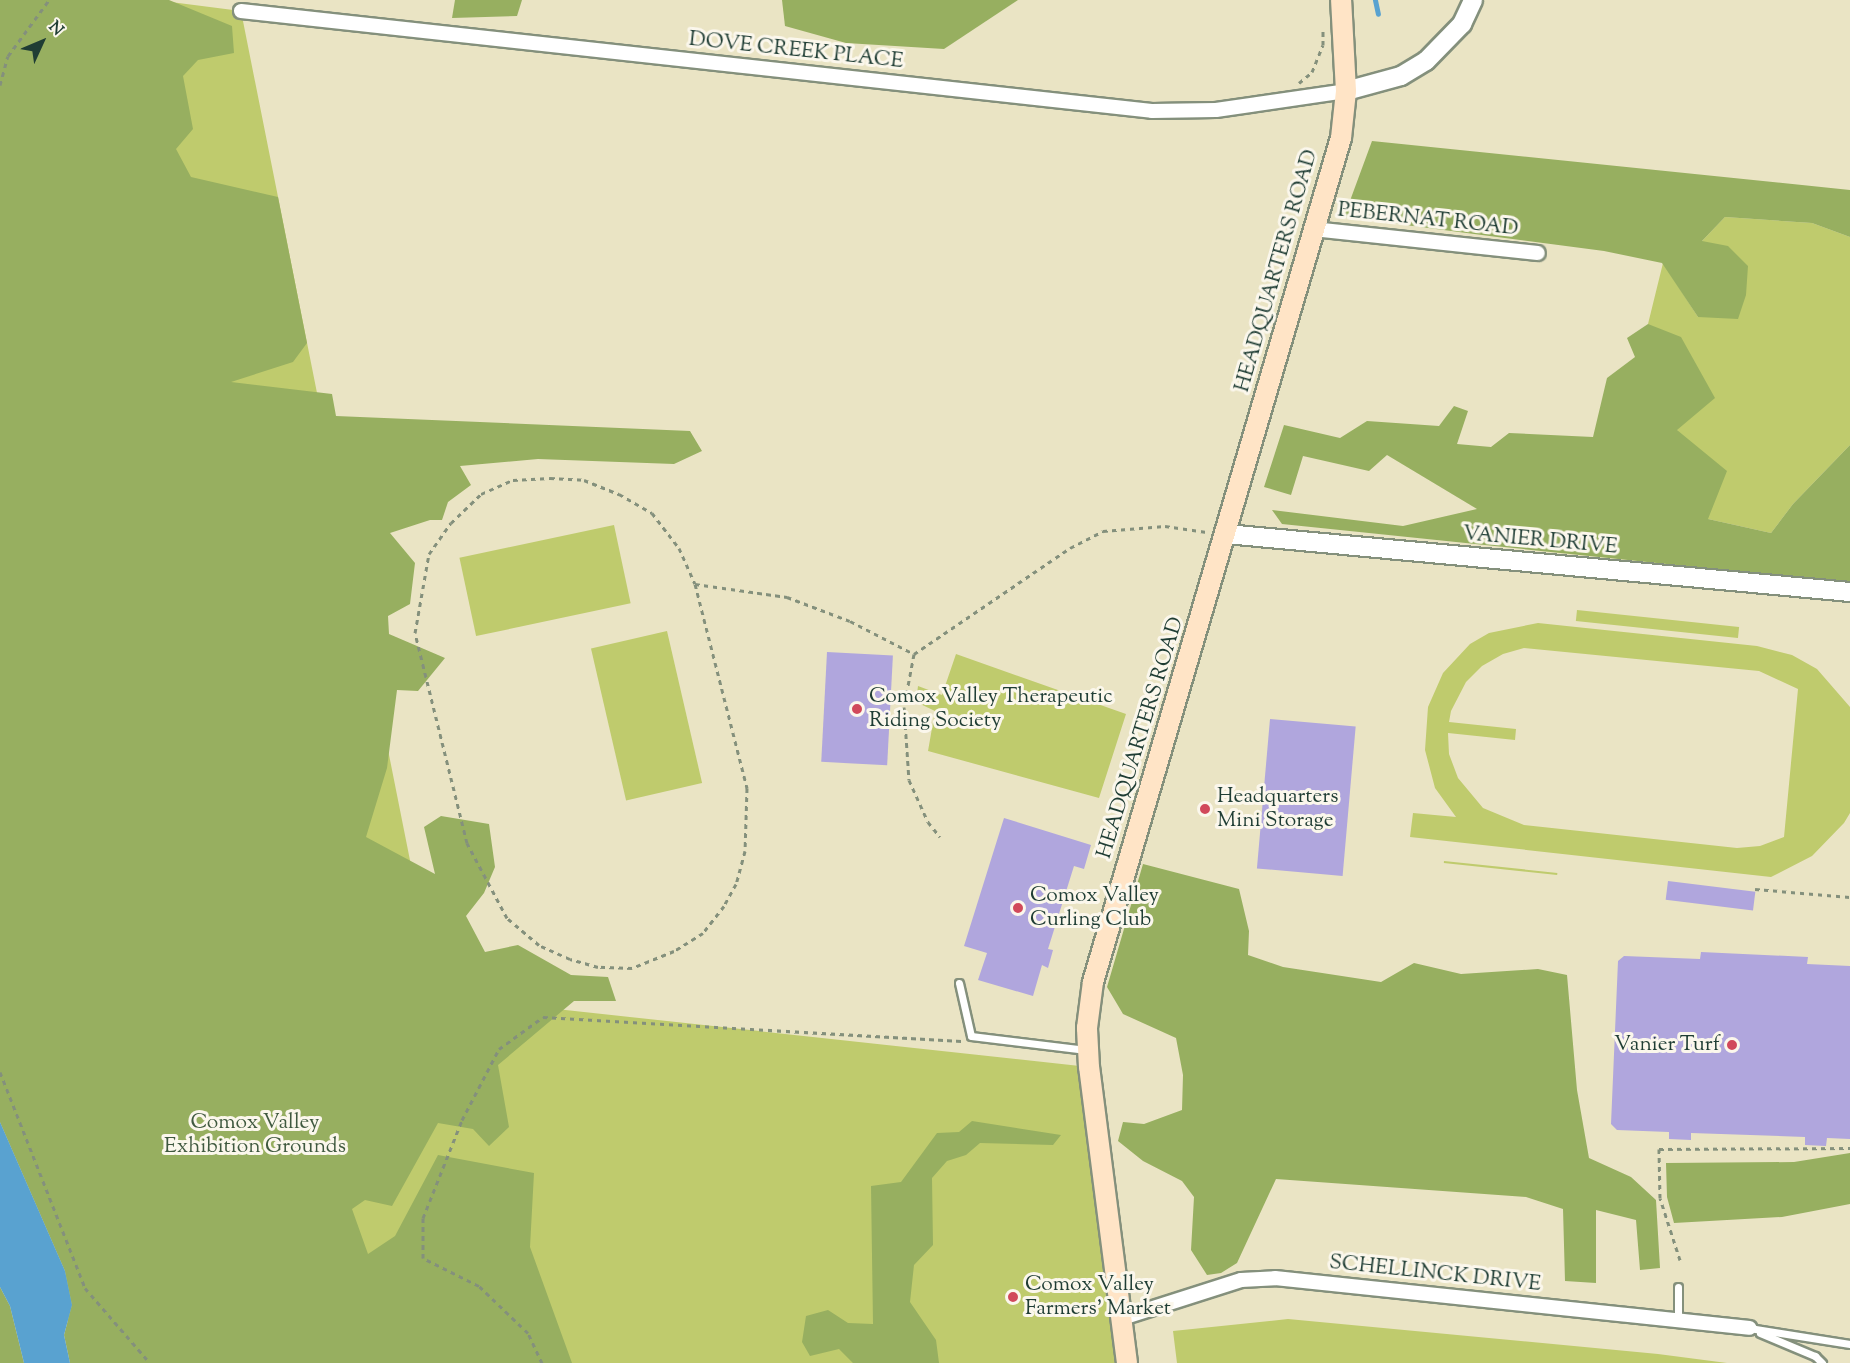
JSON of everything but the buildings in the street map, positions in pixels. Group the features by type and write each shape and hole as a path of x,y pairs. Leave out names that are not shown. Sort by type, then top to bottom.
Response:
{"main road":[{"name":"HEADQUARTERS ROAD","path":"1127,1363 1088,1050 1087,1028 1093,982 1227,534 1341,138 1346,91 1341,0"}],"street":[{"path":"1346,91 1401,76 1426,61 1462,24 1473,0"},
{"name":"DOVE CREEK PLACE","path":"241,11 1152,111 1216,110 1346,91"},
{"name":"PEBERNAT ROAD","path":"1313,229 1538,253"},
{"name":"VANIER DRIVE","path":"1227,534 1850,592"},
{"name":"SCHELLINCK DRIVE","path":"1122,1318 1241,1280 1275,1278 1749,1328"}],"lane":[{"path":"959,983 970,1036 1088,1050"},
{"path":"1678,1287 1678,1321"},
{"path":"1749,1328 1850,1344"},
{"path":"1749,1328 1815,1356 1822,1363"}],"path":[{"path":"0,85 8,56 49,0"},
{"path":"1284,100 1312,72 1323,45 1323,27"},
{"path":"550,478 584,480 652,513 679,548 695,584 747,788 745,851 736,884 703,933 674,951 632,968 598,967 539,945 507,918 467,843 415,633 420,590 429,554 451,523 481,494 513,480 550,478"},
{"path":"940,837 928,822 909,780 904,707 914,654 1070,548 1103,531 1165,526 1227,534"},
{"path":"695,584 787,597 850,621 914,654"},
{"path":"1755,889 1850,897"},
{"path":"542,1363 528,1333 479,1286 423,1258 423,1218 462,1120 499,1049 543,1017 962,1041"},
{"path":"0,1072 85,1288 150,1363"},
{"path":"1680,1260 1660,1198 1659,1149 1850,1148"}],"green space":[{"name":"Comox Valley Exhibition Grounds","path":"0,0 155,0 241,11 437,996 1089,1067 1127,1363 70,1363 65,1271 0,1122"},
{"name":"Comox Valley Exhibition Grounds","path":"0,0 169,0 232,26 234,53 198,60 183,76 193,129 176,149 191,177 278,197 307,343 293,362 231,382 332,394 336,416 690,431 702,451 674,464 538,459 460,466 471,485 448,502 442,520 430,520 390,533 415,563 410,604 388,616 389,634 445,658 418,691 397,690 387,768 366,837 435,874 424,827 441,816 489,824 495,867 484,893 466,916 485,952 518,945 571,975 608,977 616,1001 574,1001 498,1065 509,1127 489,1146 473,1129 438,1123 392,1206 365,1200 352,1209 368,1254 395,1236 438,1155 534,1173 530,1247 572,1363 70,1363 64,1335 72,1305 65,1271 0,1122"},
{"path":"455,0 522,0 517,16 452,18"},
{"path":"782,0 1018,0 944,49 846,43 785,26"},
{"path":"1372,141 1850,190 1850,237 1812,223 1725,217 1702,241 1728,246 1748,266 1746,295 1738,319 1698,317 1662,263 1604,251 1344,217"},
{"path":"1725,217 1812,223 1850,237 1850,445 1793,504 1771,533 1708,519 1677,430 1648,324 1663,263 1698,317 1702,241"},
{"path":"1648,324 1681,337 1715,398 1677,430 1727,471 1708,519 1771,533 1793,504 1850,445 1850,583 1282,524 1272,510 1403,526 1477,509 1387,455 1369,471 1303,456 1291,495 1264,487 1284,425 1340,438 1367,421 1439,426 1454,406 1468,411 1457,444 1491,447 1509,433 1593,437 1607,378 1635,357 1627,338"},
{"path":"614,525 631,603 476,636 459,558"},
{"path":"1577,610 1739,627 1738,638 1576,621"},
{"path":"1538,623 1757,646 1792,655 1817,669 1850,707 1850,813 1844,823 1812,856 1771,877 1410,837 1413,813 1456,817 1435,788 1425,750 1428,707 1443,673 1470,644 1489,633","holes":["1524,648 1759,671 1798,689 1784,837 1760,846 1737,848 1524,825 1483,808 1458,778 1449,754 1448,733 1515,740 1516,729 1449,722 1451,711 1466,682 1482,666 1503,654"]},
{"path":"667,631 702,783 626,801 591,649"},
{"path":"956,654 1126,714 1099,798 928,751 935,711 916,702 918,686 942,695"},
{"path":"1444,861 1557,873 1557,875 1444,863"},
{"path":"1143,864 1239,889 1249,931 1248,955 1283,967 1381,982 1414,963 1461,974 1538,969 1567,975 1577,1090 1589,1158 1631,1177 1656,1200 1660,1268 1640,1270 1636,1220 1596,1210 1596,1283 1565,1281 1563,1209 1526,1197 1276,1179 1237,1263 1221,1273 1207,1275 1191,1250 1194,1197 1182,1181 1143,1161 1118,1141 1123,1122 1144,1124 1182,1110 1183,1075 1176,1038 1123,1014 1107,987"},
{"path":"972,1121 1061,1135 1053,1145 980,1143 966,1155 947,1161 932,1178 933,1245 914,1265 910,1302 936,1340 939,1363 853,1363 839,1349 810,1356 802,1342 806,1316 828,1310 848,1323 873,1324 871,1186 901,1182 937,1133 959,1132"},
{"path":"1850,1153 1850,1204 1782,1217 1674,1223 1667,1197 1666,1163 1794,1162"},
{"path":"0,1287 10,1306 24,1363 0,1363"},
{"path":"1288,1319 1658,1354 1727,1363 1177,1363 1173,1331"}],"water":[{"path":"0,1122 65,1271 72,1305 64,1335 70,1363 24,1363 10,1306 0,1287"}],"waterway":[{"path":"1375,0 1378,14"}],"place":[{"name":"Comox Valley Therapeutic Riding Society","path":"857,709"},
{"name":"Headquarters Mini Storage","path":"1205,809"},
{"name":"Comox Valley Curling Club","path":"1018,908"},
{"name":"Vanier Turf","path":"1732,1045"},
{"name":"Comox Valley Farmers’ Market","path":"1013,1297"}]}
